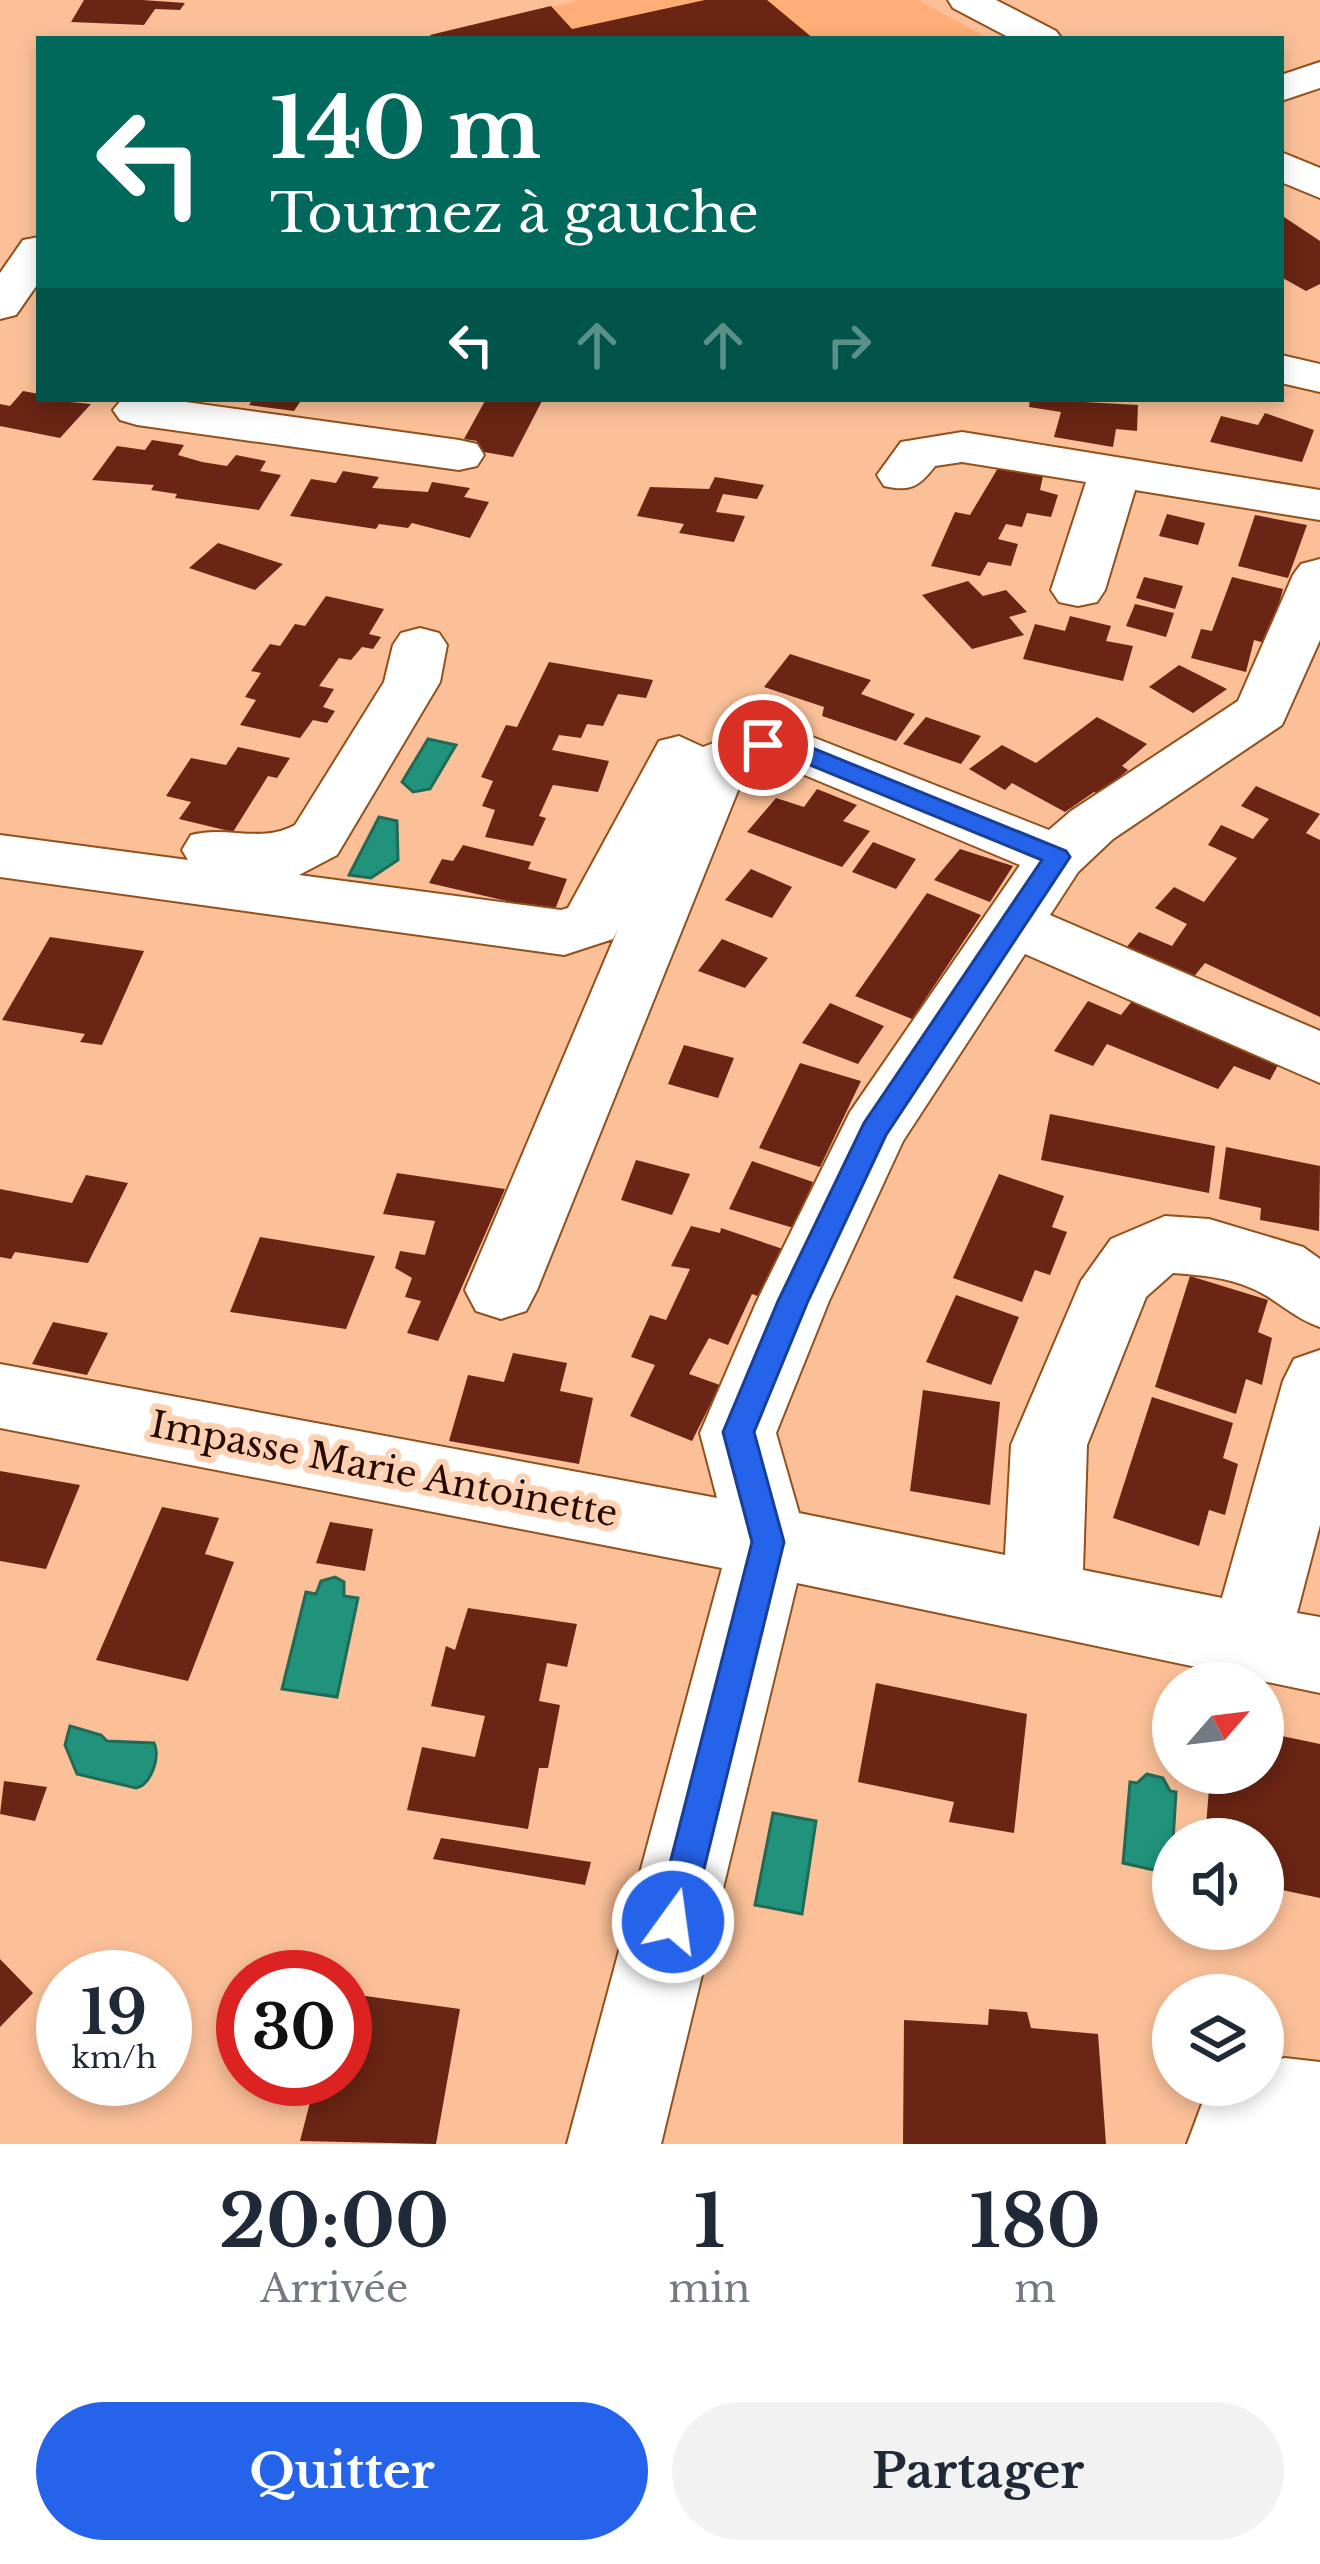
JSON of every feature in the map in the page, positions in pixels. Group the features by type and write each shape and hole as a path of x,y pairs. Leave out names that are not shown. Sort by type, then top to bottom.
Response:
{"street":[{"path":"967,0 1036,36"},
{"path":"1284,88 1320,74"},
{"path":"1284,167 1320,185"},
{"path":"15,301 32,227"},
{"path":"1284,369 1320,378"},
{"path":"137,410 442,453 451,402"},
{"path":"902,475 919,453 962,447 1320,505"},
{"path":"1078,590 1115,472"},
{"path":"614,2144 768,1542 738,1432 793,1301 874,1130 1057,857 1092,825 1262,712 1320,575"},
{"path":"0,823 283,859 316,840 412,682 420,645"},
{"path":"501,1290 716,768 730,751 763,745 792,748 1057,857"},
{"path":"0,856 564,933 591,923 679,755"},
{"path":"1014,924 1320,1058"},
{"path":"1043,1597 1049,1444 1117,1281 1136,1258 1165,1244 1209,1247 1277,1267 1320,1298"},
{"path":"1286,1646 1320,1381"},
{"name":"Impasse Marie Antoinette","path":"0,1396 1286,1646"},
{"path":"1234,2144 1243,2114 1285,2104 1320,2108"}],"shaded area":[{"path":"581,0 918,0 984,36 426,36"}],"water":[{"path":"428,739 456,745 430,789 413,792 402,782"},
{"path":"379,817 397,821 398,860 371,878 349,875"},
{"path":"335,1577 344,1582 344,1596 358,1598 337,1697 282,1689 306,1592 316,1594 321,1581"},
{"path":"70,1726 107,1741 154,1743 150,1776 136,1788 77,1774 65,1745"},
{"path":"1152,1775 1152,1794 1176,1794 1174,1818 1152,1818 1152,1870 1123,1863 1130,1782"},
{"path":"773,1813 816,1821 802,1914 755,1905"}],"building":[{"path":"84,0 185,3 180,10 155,9 144,25 71,22"},
{"path":"705,0 767,0 810,36 430,35 551,6 572,29"},
{"path":"1284,217 1320,241 1320,284 1306,291 1284,279"},
{"path":"23,391 36,393 36,402 91,404 60,438 0,426 0,404 10,406"},
{"path":"251,402 300,402 294,411 249,405"},
{"path":"484,402 541,402 513,457 472,450 477,441 464,439"},
{"path":"1030,402 1138,405 1137,431 1116,429 1113,447 1054,437 1061,412 1029,407"},
{"path":"1265,413 1314,430 1302,462 1210,442 1221,416 1258,425"},
{"path":"152,440 184,445 178,455 202,462 227,466 236,455 266,461 260,471 281,475 259,510 175,498 177,494 151,490 154,485 92,480 117,446 145,450"},
{"path":"998,468 1043,476 1040,490 1058,495 1051,517 1027,513 1022,527 1006,524 998,539 1018,544 1011,566 988,562 980,576 931,566 955,512 970,515"},
{"path":"343,471 379,477 372,488 428,492 432,482 470,488 464,497 489,502 470,538 412,523 408,528 379,524 376,529 290,516 311,479 336,483"},
{"path":"715,477 764,485 757,499 723,494 716,512 745,516 734,542 679,533 684,524 637,516 650,487 709,489"},
{"path":"1167,514 1205,523 1198,545 1159,536"},
{"path":"1255,515 1307,525 1288,578 1238,566"},
{"path":"218,543 283,564 255,590 189,568"},
{"path":"1144,577 1183,586 1175,609 1136,598"},
{"path":"1232,577 1283,589 1268,644 1254,640 1246,672 1191,658 1201,629 1212,631"},
{"path":"968,581 983,596 1006,590 1027,612 1009,617 1024,635 972,649 922,595"},
{"path":"326,596 384,609 369,634 381,637 373,649 362,647 351,660 339,658 319,686 334,689 323,707 335,711 327,723 313,720 300,738 240,725 256,700 245,697 261,673 251,671 270,644 280,646 295,624 305,626"},
{"path":"1135,604 1174,613 1166,637 1126,626"},
{"path":"1070,616 1111,626 1106,641 1133,646 1123,681 1023,659 1035,624 1065,631"},
{"path":"790,654 871,680 861,694 915,714 896,741 822,716 824,707 764,687"},
{"path":"549,662 653,680 646,698 618,694 603,726 587,724 581,738 559,735 552,750 609,761 598,792 553,785 539,816 546,818 533,846 485,837 495,810 482,806 493,781 481,777 506,725 517,727"},
{"path":"1179,665 1227,689 1193,713 1149,687"},
{"path":"926,717 981,736 961,764 903,744"},
{"path":"1097,717 1147,744 1122,766 1128,770 1099,794 1094,792 1065,812 1012,783 1005,790 969,769 1002,745 1036,763"},
{"path":"238,747 290,758 277,778 268,776 233,832 179,819 191,802 166,796 191,758 226,765"},
{"path":"1256,786 1320,814 1306,833 1320,840 1320,1017 1205,963 1187,985 1121,954 1139,932 1172,946 1187,924 1155,908 1174,887 1204,902 1237,858 1208,845 1221,825 1253,839 1269,819 1241,806"},
{"path":"817,789 857,805 843,821 870,831 842,867 747,832 776,798 804,807"},
{"path":"873,842 916,859 896,889 852,872"},
{"path":"463,845 531,862 528,869 567,879 554,912 429,883 442,859 453,861"},
{"path":"960,849 1013,866 990,902 934,880"},
{"path":"751,869 792,887 772,918 725,900"},
{"path":"927,893 981,915 912,1019 855,996"},
{"path":"50,937 144,951 102,1045 80,1042 85,1034 2,1020"},
{"path":"722,939 768,958 745,988 698,971"},
{"path":"1139,992 1284,1054 1270,1080 1234,1066 1218,1089 1107,1044 1093,1066 1054,1051 1088,1001 1121,1015"},
{"path":"830,1003 884,1026 858,1064 802,1043"},
{"path":"684,1045 734,1058 718,1098 668,1084"},
{"path":"800,1063 861,1081 820,1167 759,1148"},
{"path":"1050,1114 1215,1146 1209,1193 1041,1160"},
{"path":"1226,1147 1320,1166 1319,1231 1260,1220 1261,1208 1219,1199"},
{"path":"636,1160 690,1174 672,1215 621,1200"},
{"path":"752,1161 813,1182 794,1228 729,1209"},
{"path":"397,1173 505,1189 438,1341 407,1333 421,1301 405,1297 412,1278 395,1268 400,1251 425,1255 435,1221 383,1214"},
{"path":"999,1174 1064,1196 1052,1227 1067,1232 1050,1275 1035,1270 1022,1302 953,1278"},
{"path":"86,1175 128,1183 88,1263 15,1252 11,1259 0,1257 0,1189 72,1203"},
{"path":"691,1226 720,1233 721,1228 783,1249 760,1297 752,1294 728,1345 709,1338 689,1374 720,1385 692,1441 630,1416 655,1365 631,1357 650,1315 666,1320 690,1269 671,1266"},
{"path":"260,1237 375,1256 346,1329 230,1312"},
{"path":"1190,1276 1268,1300 1258,1332 1272,1338 1262,1385 1246,1379 1236,1414 1155,1387"},
{"path":"956,1295 1019,1317 991,1385 926,1362"},
{"path":"53,1322 108,1333 87,1375 32,1364"},
{"path":"513,1353 567,1363 560,1391 593,1398 579,1464 449,1441 468,1375 504,1382"},
{"path":"923,1390 1000,1402 990,1505 910,1491"},
{"path":"1152,1397 1233,1423 1223,1458 1238,1464 1225,1515 1209,1510 1199,1546 1113,1518"},
{"path":"0,1471 80,1485 46,1569 0,1561"},
{"path":"162,1507 219,1518 205,1554 234,1562 188,1681 96,1660"},
{"path":"330,1522 373,1529 365,1571 316,1563"},
{"path":"468,1608 577,1624 567,1667 547,1663 539,1701 560,1705 548,1768 539,1768 528,1829 407,1810 422,1747 475,1757 485,1716 431,1706 446,1646 455,1650"},
{"path":"876,1683 1027,1714 1014,1833 949,1822 954,1802 858,1782"},
{"path":"1284,1736 1320,1744 1320,1898 1284,1890 1284,1818 1207,1818 1209,1794 1284,1794"},
{"path":"4,1781 47,1787 35,1821 0,1814"},
{"path":"441,1838 591,1862 585,1885 433,1859"},
{"path":"0,1959 33,1993 0,2027"},
{"path":"372,1997 460,2009 436,2144 300,2141 309,2106 372,2106"},
{"path":"989,2009 1027,2012 1031,2028 1098,2034 1106,2144 903,2144 904,2020 988,2025"}],"route":[{"path":"673,1922 768,1542 738,1432 793,1301 874,1130 1057,857 792,748 763,745"}]}
